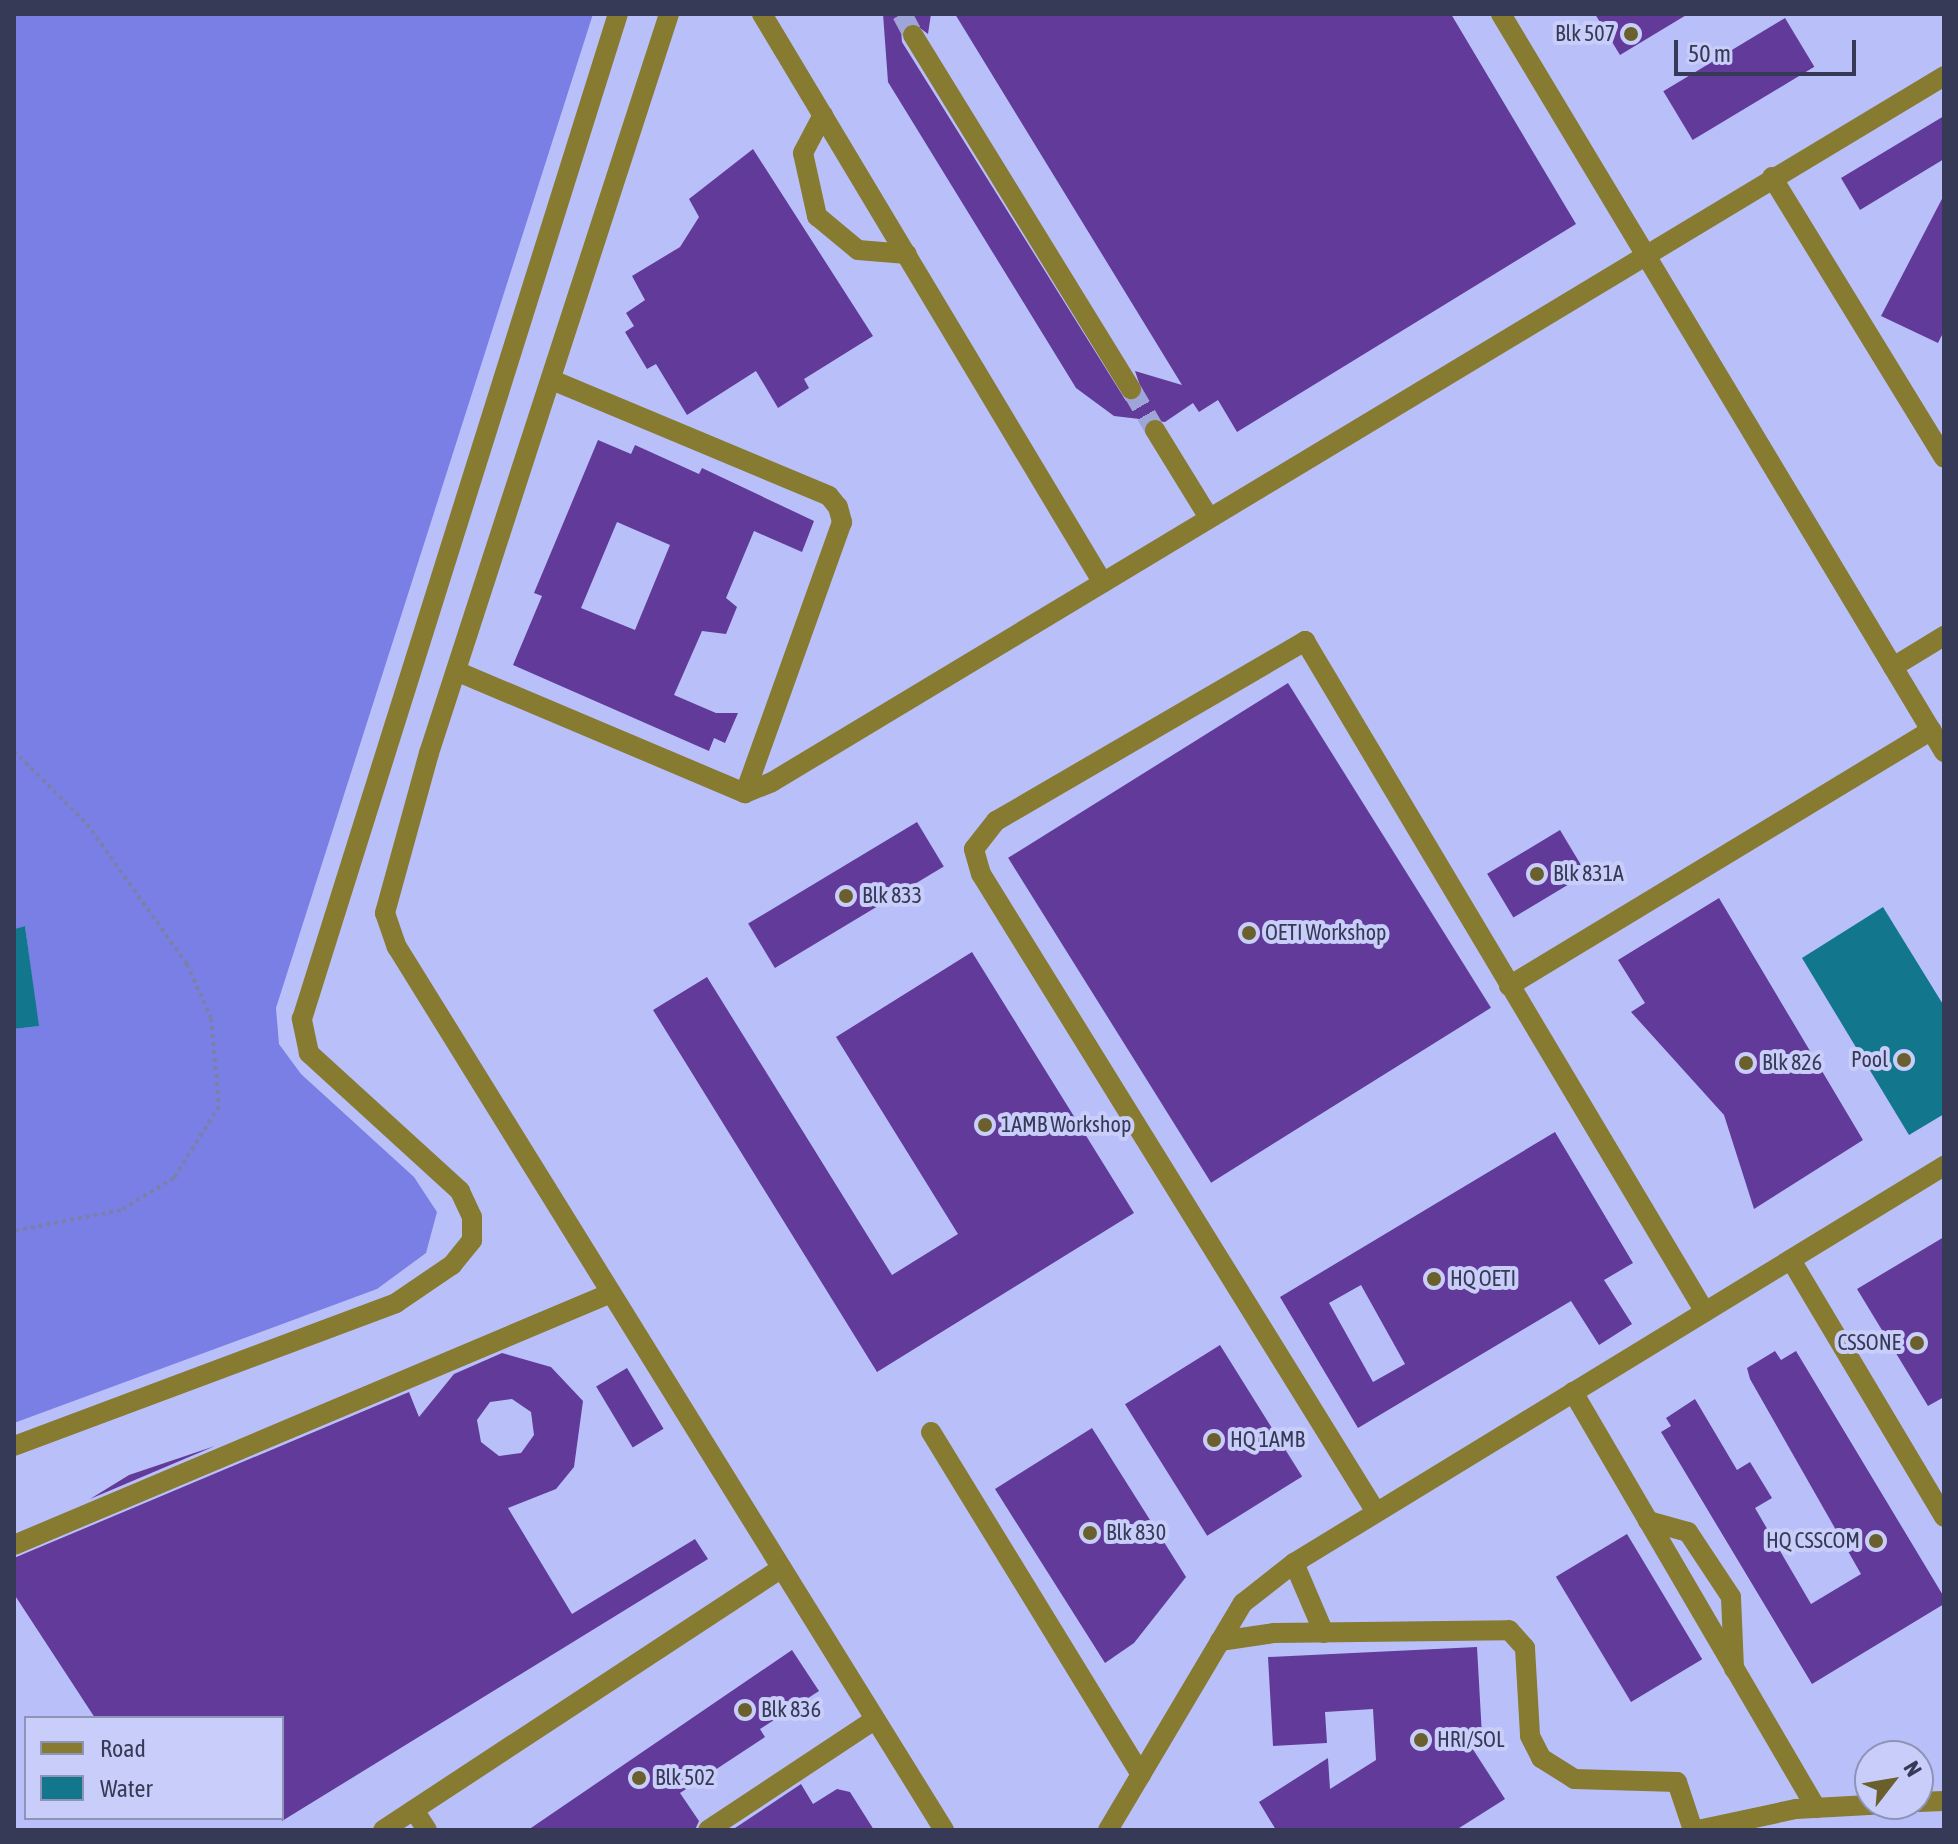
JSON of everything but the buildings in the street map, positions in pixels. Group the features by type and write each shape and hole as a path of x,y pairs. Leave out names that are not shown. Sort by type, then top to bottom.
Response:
{"lane":[{"path":"14,1446 396,1303 452,1265 472,1240 472,1217 460,1191 309,1053 302,1019 618,14"},
{"path":"669,14 388,882 385,913 397,947 944,1830"},
{"path":"762,14 1103,583"},
{"path":"1501,14 1944,752"},
{"path":"913,35 1131,389"},
{"path":"745,793 1103,583 1644,252 1944,76"},
{"path":"823,115 803,153 817,216 858,250 907,254"},
{"path":"1772,177 1944,458"},
{"path":"552,380 829,496 838,507 842,522 745,793"},
{"path":"1155,430 1208,516"},
{"path":"1893,667 1944,636"},
{"path":"1376,1512 989,887 974,849 996,821 1305,641 1705,1312"},
{"path":"456,671 745,793"},
{"path":"1509,986 1931,730"},
{"path":"1108,1830 1243,1603 1294,1563 1944,1166"},
{"path":"1791,1260 1944,1517"},
{"path":"14,1545 611,1293"},
{"path":"1573,1392 1816,1808"},
{"path":"931,1432 1141,1775"},
{"path":"1648,1521 1688,1532 1731,1597 1734,1669"},
{"path":"1294,1563 1324,1633"},
{"path":"383,1830 782,1568"},
{"path":"1220,1641 1324,1633 1509,1630 1525,1648 1530,1736 1541,1758 1574,1779 1677,1782 1687,1795 1696,1830 1816,1808 1854,1806"},
{"path":"708,1830 874,1720"},
{"path":"414,1810 427,1830"}],"path":[{"path":"14,751 87,824 187,964 211,1018 219,1106 174,1178 121,1210 14,1231"}],"shaded area":[{"path":"14,14 593,14 276,1008 279,1044 301,1074 414,1177 437,1212 426,1253 377,1289 14,1423 14,1029 38,1026 25,926 14,929"}],"water":[{"name":"Pool","path":"1883,907 1944,1006 1944,1114 1909,1135 1802,958"},
{"path":"25,926 39,1026 14,1029 14,929"}],"tunnel":[{"path":"902,14 913,35"},
{"path":"1131,389 1155,430"}],"place":[{"name":"Blk 507","path":"1631,34"},
{"name":"Blk 831A","path":"1537,874"},
{"name":"Blk 833","path":"846,896"},
{"name":"OETI Workshop","path":"1249,933"},
{"name":"Pool","path":"1904,1060"},
{"name":"Blk 826","path":"1746,1063"},
{"name":"1AMB Workshop","path":"985,1125"},
{"name":"HQ OETI","path":"1434,1279"},
{"name":"CSSONE","path":"1917,1343"},
{"name":"HQ 1AMB","path":"1214,1440"},
{"name":"Blk 830","path":"1090,1533"},
{"name":"HQ CSSCOM","path":"1876,1541"},
{"name":"Blk 836","path":"745,1710"},
{"name":"HRI/SOL","path":"1421,1740"},
{"name":"Blk 502","path":"639,1778"}]}
